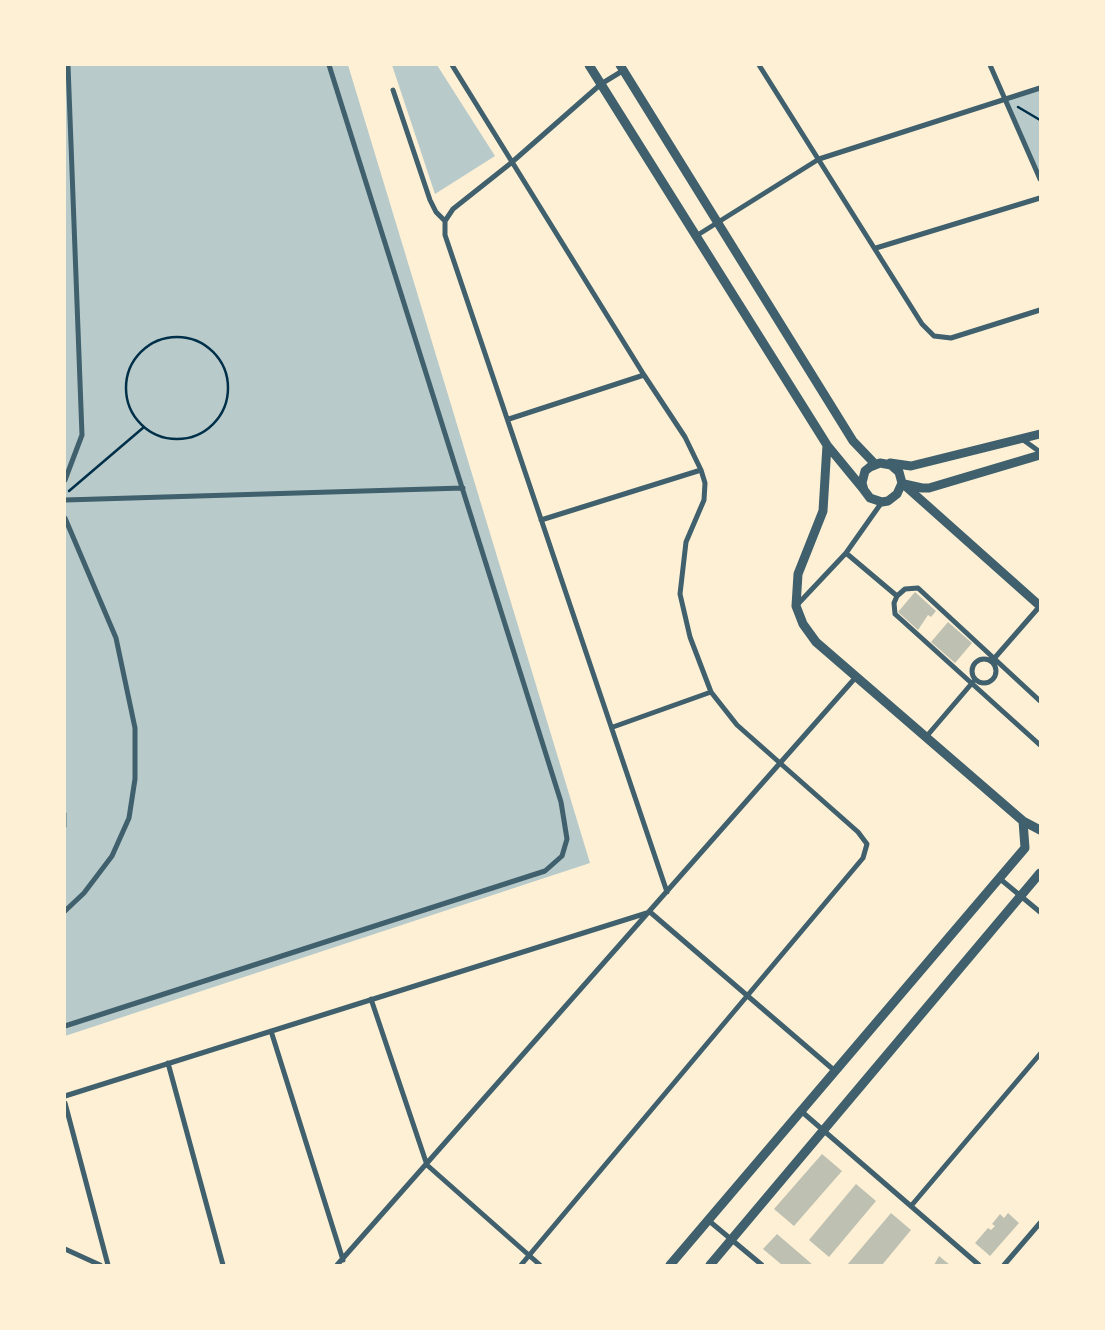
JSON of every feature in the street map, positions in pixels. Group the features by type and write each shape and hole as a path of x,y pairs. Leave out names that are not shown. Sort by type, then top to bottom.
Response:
{"street":[{"path":"65,480 82,435 68,65"},
{"path":"65,1026 501,887 545,871 562,856 567,839 561,802 329,65"},
{"path":"452,65 511,163 685,437 701,470 705,484 704,500 686,542 680,594 690,637 711,692 737,725 858,832 867,844 863,858 521,1265"},
{"path":"589,65 827,445 870,498 882,502 888,501 897,494 902,483"},
{"path":"759,65 876,248 922,324 934,336 951,338 1040,310"},
{"path":"990,65 1040,179"},
{"path":"667,892 613,727 541,520 509,419 445,235 445,221 453,209 511,163 622,68 854,441 875,464"},
{"path":"696,236 819,159 1040,88"},
{"path":"393,90 430,200 436,212 445,221"},
{"path":"876,248 1040,198"},
{"path":"509,419 644,375"},
{"path":"864,490 863,477 866,471 875,464 886,463 911,466 1040,434"},
{"path":"1022,439 1040,453"},
{"path":"827,445 823,511 798,574 796,606 802,624 816,642 856,677 1023,821 1040,830"},
{"path":"902,483 922,488 937,486 1040,453"},
{"path":"886,463 899,472 902,483 1040,606 993,660"},
{"path":"541,520 701,470"},
{"path":"937,486 928,493 928,500 939,516"},
{"path":"65,500 463,488"},
{"path":"796,606 846,553 882,502"},
{"path":"65,518 116,638 135,728 136,779 129,818 112,856 84,893 65,911"},
{"path":"846,553 897,596"},
{"path":"1040,701 993,660 918,588 904,589 897,596 893,609 895,614 974,682 1040,745"},
{"path":"974,682 971,673 973,665 984,659 993,660"},
{"path":"974,682 986,683 993,679 996,668 993,660"},
{"path":"337,1265 856,677"},
{"path":"926,736 974,682"},
{"path":"613,727 711,692"},
{"path":"670,1265 1025,848 1023,821"},
{"path":"710,1265 1040,873"},
{"path":"999,878 1040,912"},
{"path":"650,912 835,1071"},
{"path":"65,1096 650,912"},
{"path":"372,999 427,1165 540,1265"},
{"path":"271,1031 343,1260"},
{"path":"911,1206 1040,1054"},
{"path":"168,1063 223,1265"},
{"path":"65,1103 108,1265"},
{"path":"801,1111 979,1265"},
{"path":"708,1220 762,1265"},
{"path":"1004,1265 1040,1224"},
{"path":"65,1249 100,1265"}],"path":[{"path":"1005,99 1040,120"},
{"path":"176,337 193,340 209,347 220,359 227,374 227,398 217,420 205,431 190,438 174,439 158,436 144,427 133,414 127,397 127,380 133,363 144,350 159,341 176,337"},
{"path":"65,494 144,427"},
{"path":"65,813 65,827"}],"shaded area":[{"path":"65,65 348,65 590,863 65,1036"},
{"path":"392,65 437,65 495,156 435,194"},
{"path":"1040,88 1040,179 1005,99"}],"building":[{"path":"915,592 936,611 931,617 928,615 918,630 898,612"},
{"path":"948,622 972,643 955,663 931,642"},
{"path":"822,1154 842,1171 794,1226 774,1209"},
{"path":"856,1184 876,1201 829,1257 809,1240"},
{"path":"891,1213 911,1230 882,1265 847,1265"},
{"path":"1008,1213 1019,1223 990,1256 975,1243 988,1228 991,1230 995,1226 992,1224 1000,1214 1004,1218"},
{"path":"777,1234 813,1265 782,1265 763,1249"},
{"path":"939,1256 950,1265 934,1265"}]}
